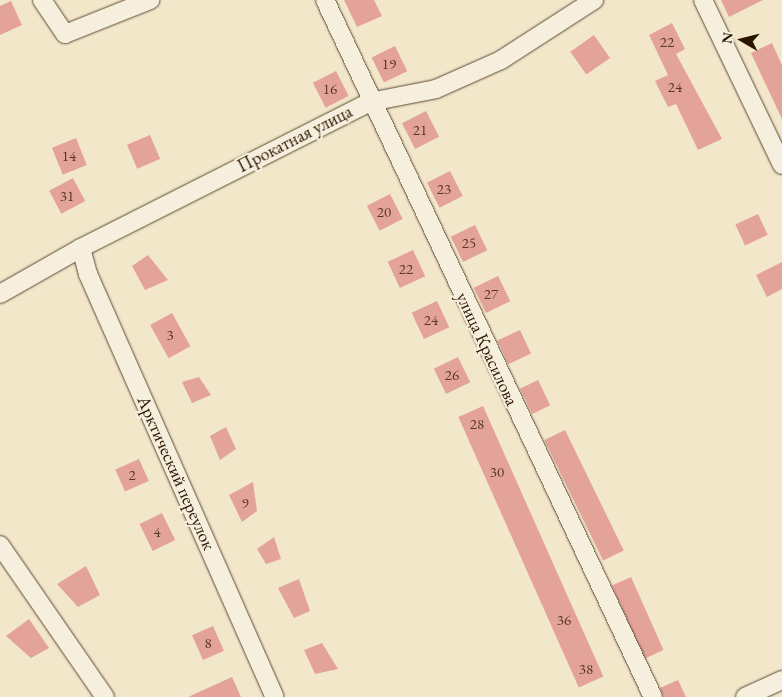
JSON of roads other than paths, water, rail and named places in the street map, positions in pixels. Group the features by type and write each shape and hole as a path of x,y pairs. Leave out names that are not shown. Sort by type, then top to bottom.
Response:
{"street":[{"path":"42,0 65,34 150,0"},
{"name":"улица Красилова","path":"325,0 370,102 653,697"},
{"name":"Прокатная улица","path":"0,294 81,248 370,102 436,89 500,60 594,0"},
{"path":"704,0 782,165"},
{"name":"Арктический переулок","path":"81,248 88,274 275,697"},
{"path":"0,545 105,697"},
{"path":"745,697 782,680"}]}
